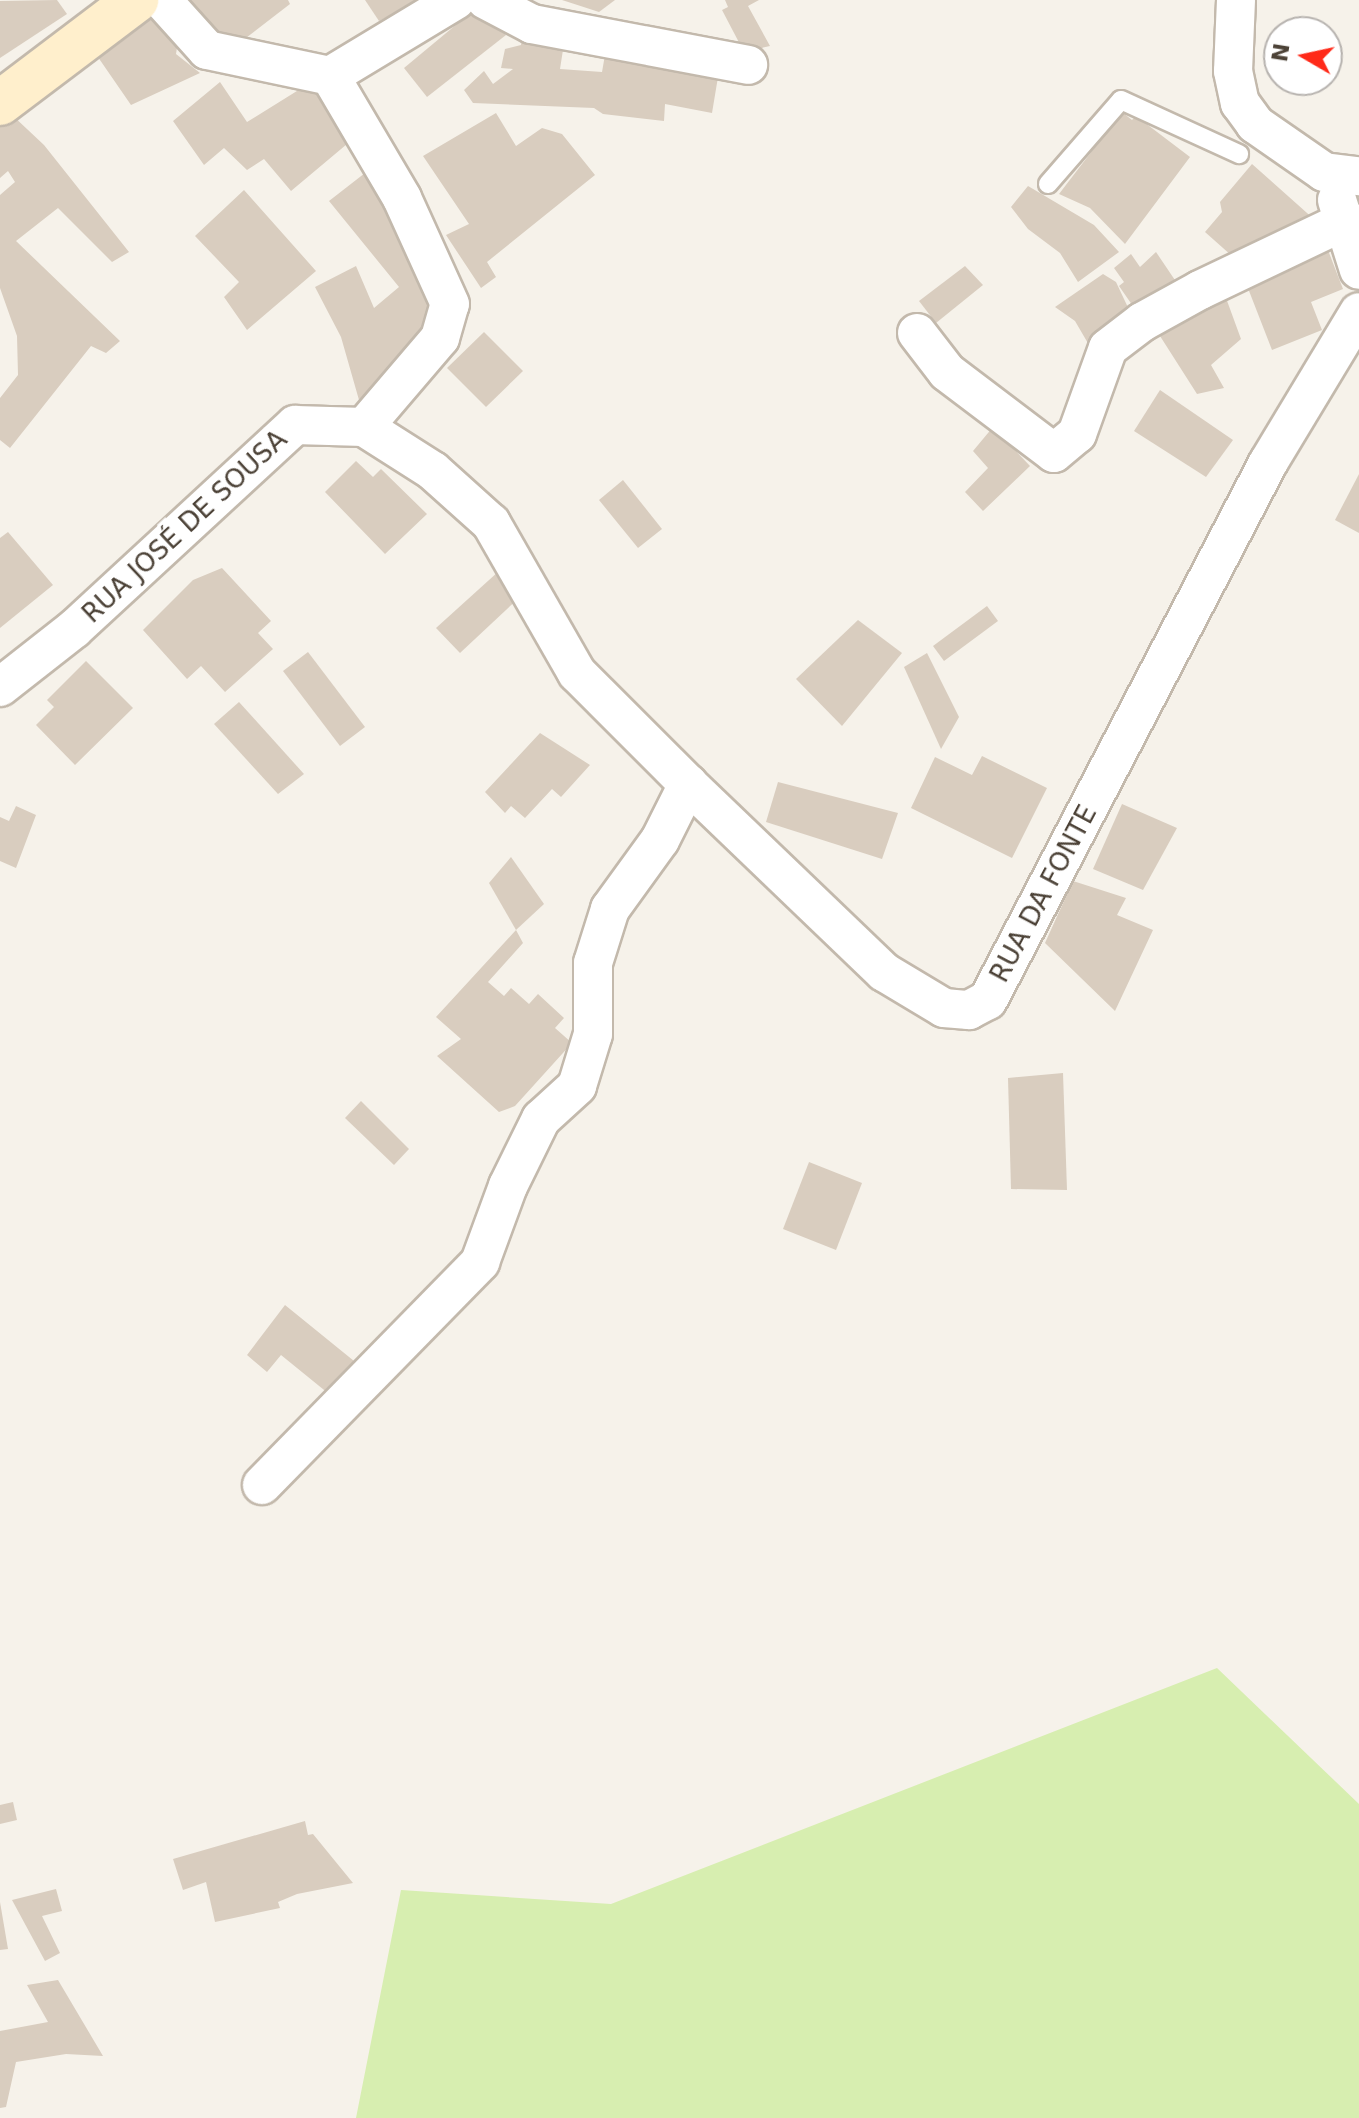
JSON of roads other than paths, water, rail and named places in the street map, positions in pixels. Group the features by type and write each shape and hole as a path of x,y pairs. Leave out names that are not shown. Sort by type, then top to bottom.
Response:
{"main road":[{"path":"0,103 136,0"}],"street":[{"path":"162,0 207,50 330,76 456,0"},
{"path":"486,0 532,24 748,65"},
{"path":"1236,0 1233,71 1240,103 1255,124 1341,174 1347,220 1359,270"},
{"path":"330,76 402,198 450,304 440,338 364,427"},
{"path":"917,333 947,372 1054,453 1077,434 1108,348 1142,322 1200,290 1347,220"},
{"name":"RUA DA FONTE","path":"364,427 433,471 491,523 577,673 688,784 884,972 944,1008 969,1010 988,1000 1268,463 1359,312"},
{"name":"RUA JOSÉ DE SOUSA","path":"0,687 74,629 295,425 364,427"},
{"path":"262,1485 480,1262 508,1186 541,1119 577,1086 593,1034 593,963 610,909 660,840 688,784"}],"lane":[{"path":"1048,184 1121,100 1239,154"}]}
